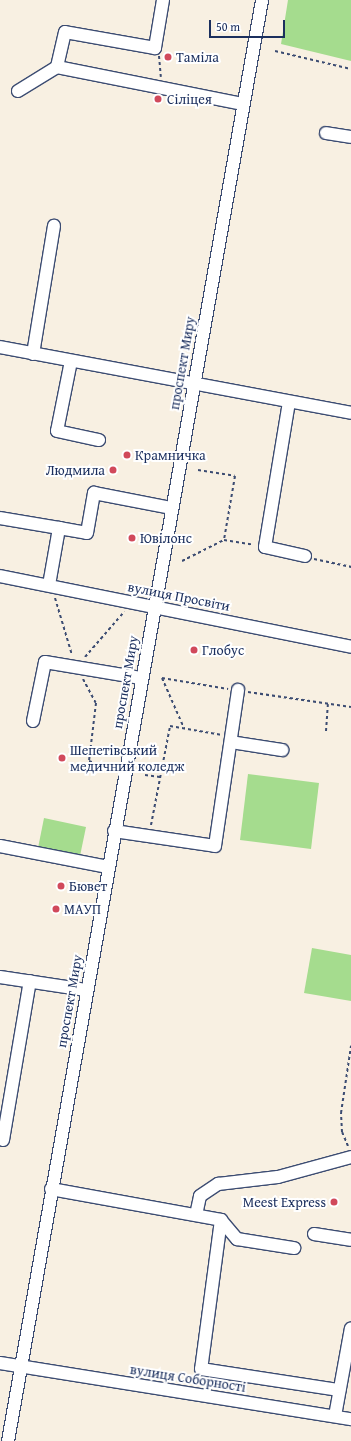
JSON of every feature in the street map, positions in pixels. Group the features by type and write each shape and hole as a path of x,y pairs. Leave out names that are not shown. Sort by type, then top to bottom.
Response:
{"street":[{"path":"57,67 65,32 155,48 163,0"},
{"name":"проспект Миру","path":"8,1441 170,508 262,0"},
{"path":"18,91 57,67 243,104"},
{"path":"326,133 351,137"},
{"path":"33,354 54,226"},
{"path":"0,347 193,385 351,413"},
{"path":"71,361 57,431 99,440"},
{"path":"289,402 265,547 306,556"},
{"path":"0,518 86,533 94,493 170,508"},
{"path":"52,591 59,528"},
{"name":"вулиця Просвіти","path":"0,576 52,591 154,606 351,647"},
{"path":"33,721 45,662 141,678"},
{"path":"114,831 215,846 238,690"},
{"path":"231,739 282,750"},
{"path":"0,846 108,867"},
{"path":"0,977 86,990"},
{"path":"3,1140 30,982"},
{"path":"196,1215 200,1196 218,1184 278,1177 351,1157"},
{"path":"51,1189 221,1220 237,1239 294,1248"},
{"path":"221,1220 201,1369 339,1390"},
{"path":"314,1234 351,1240"},
{"path":"334,1416 351,1328"},
{"name":"вулиця Соборності","path":"0,1363 351,1419"}],"path":[{"path":"155,48 161,62 161,88"},
{"path":"274,51 351,69"},
{"path":"198,470 235,476 224,540"},
{"path":"182,561 224,540 265,547"},
{"path":"306,556 336,566 351,566"},
{"path":"52,591 76,667 96,703 89,761 105,767"},
{"path":"76,667 127,608"},
{"path":"184,728 162,678 351,707"},
{"path":"326,731 328,704"},
{"path":"149,836 170,726 231,739"},
{"path":"145,774 160,777"},
{"path":"69,888 84,890"},
{"path":"351,1046 340,1113 342,1132 351,1153"}],"green space":[{"path":"288,0 351,0 351,61 281,44"},
{"path":"248,774 319,783 311,849 240,840"},
{"path":"44,818 86,827 80,856 38,848"},
{"path":"312,948 351,955 351,1001 304,993"}],"place":[{"name":"Таміла","path":"168,57"},
{"name":"Сіліцея","path":"158,99"},
{"name":"Крамничка","path":"127,455"},
{"name":"Людмила","path":"113,470"},
{"name":"Ювілонс","path":"132,538"},
{"name":"Глобус","path":"194,650"},
{"name":"Шепетівський медичний коледж","path":"62,758"},
{"name":"Бювет","path":"61,886"},
{"name":"МАУП","path":"56,909"},
{"name":"Meest Express","path":"334,1202"}]}
